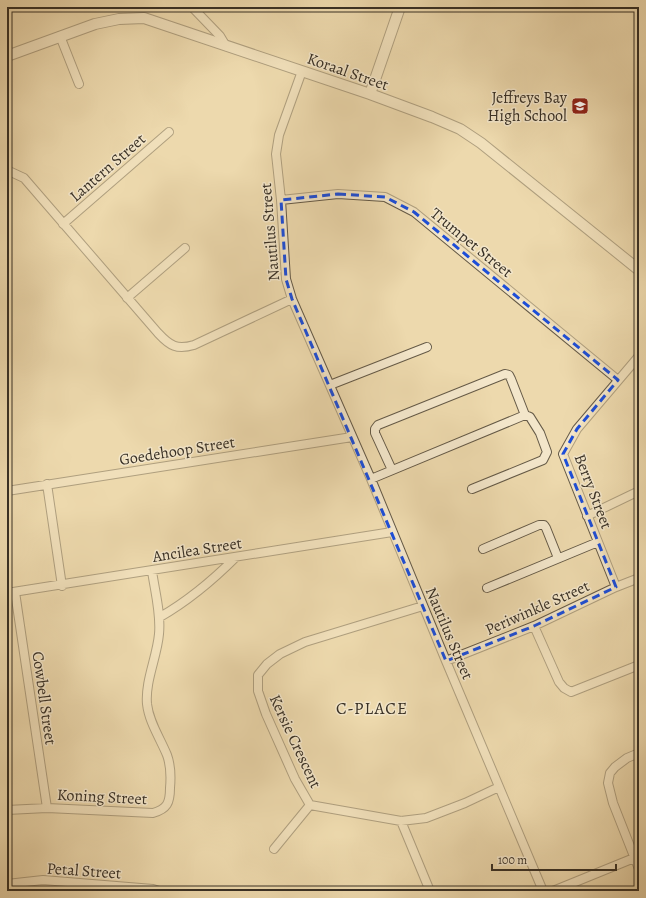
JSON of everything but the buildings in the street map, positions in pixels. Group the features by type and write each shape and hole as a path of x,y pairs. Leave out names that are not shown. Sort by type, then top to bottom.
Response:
{"street":[{"path":"192,7 220,36 226,46"},
{"path":"370,94 400,7"},
{"name":"Koraal Street","path":"7,56 95,24 119,19 144,18 370,94 460,129 480,143 639,270"},
{"path":"60,36 78,84"},
{"name":"Nautilus Street","path":"302,72 279,135 276,154 281,200 286,279 292,299 371,479 543,891"},
{"name":"Lantern Street","path":"63,224 169,132"},
{"name":"Lantern Street","path":"7,171 24,178 166,342 174,346 185,348 194,345 292,299"},
{"name":"Trumpet Street","path":"281,200 338,194 384,197 414,212 618,380"},
{"path":"127,298 185,248"},
{"path":"330,385 427,347"},
{"name":"Berry Street","path":"616,587 563,454 577,429 639,356"},
{"path":"392,470 375,433 375,429 378,425 505,374 509,375 525,415 530,417 540,433 546,452 543,460 472,489"},
{"path":"371,479 525,415"},
{"name":"Goedehoop Street","path":"7,491 352,437"},
{"path":"47,484 62,586"},
{"path":"587,516 639,491"},
{"path":"483,549 539,525 544,525 558,558"},
{"name":"Ancilea Street","path":"11,593 392,532"},
{"path":"487,588 598,542"},
{"path":"160,617 173,610 218,575 236,557"},
{"name":"Koning Street","path":"7,810 47,808 153,814 167,806 170,794 171,774 167,757 150,718 147,703 148,686 159,635 160,617 152,571"},
{"name":"Periwinkle Street","path":"446,661 534,626 616,587 639,578"},
{"name":"Cowbell Street","path":"11,593 47,808"},
{"name":"Kersie Crescent","path":"423,606 305,642 280,654 266,664 258,675 258,691 266,714 295,779 310,805 401,821 426,818 465,803 499,787"},
{"path":"534,626 559,682 564,688 571,692 639,665"},
{"path":"639,753 627,758 615,767 610,773 608,783 613,803 636,857 639,869"},
{"path":"274,849 310,805"},
{"path":"401,821 430,891"},
{"path":"553,891 636,857"},
{"name":"Petal Street","path":"7,884 43,880 153,889 159,891"}],"highlighted area":[{"path":"338,194 385,197 414,212 618,380 577,429 563,454 616,587 534,626 446,661 292,299 286,279 281,200"}],"place":[{"name":"Jeffreys Bay High School","path":"580,106"}],"district":[{"name":"C-PLACE","path":"372,708"}]}
